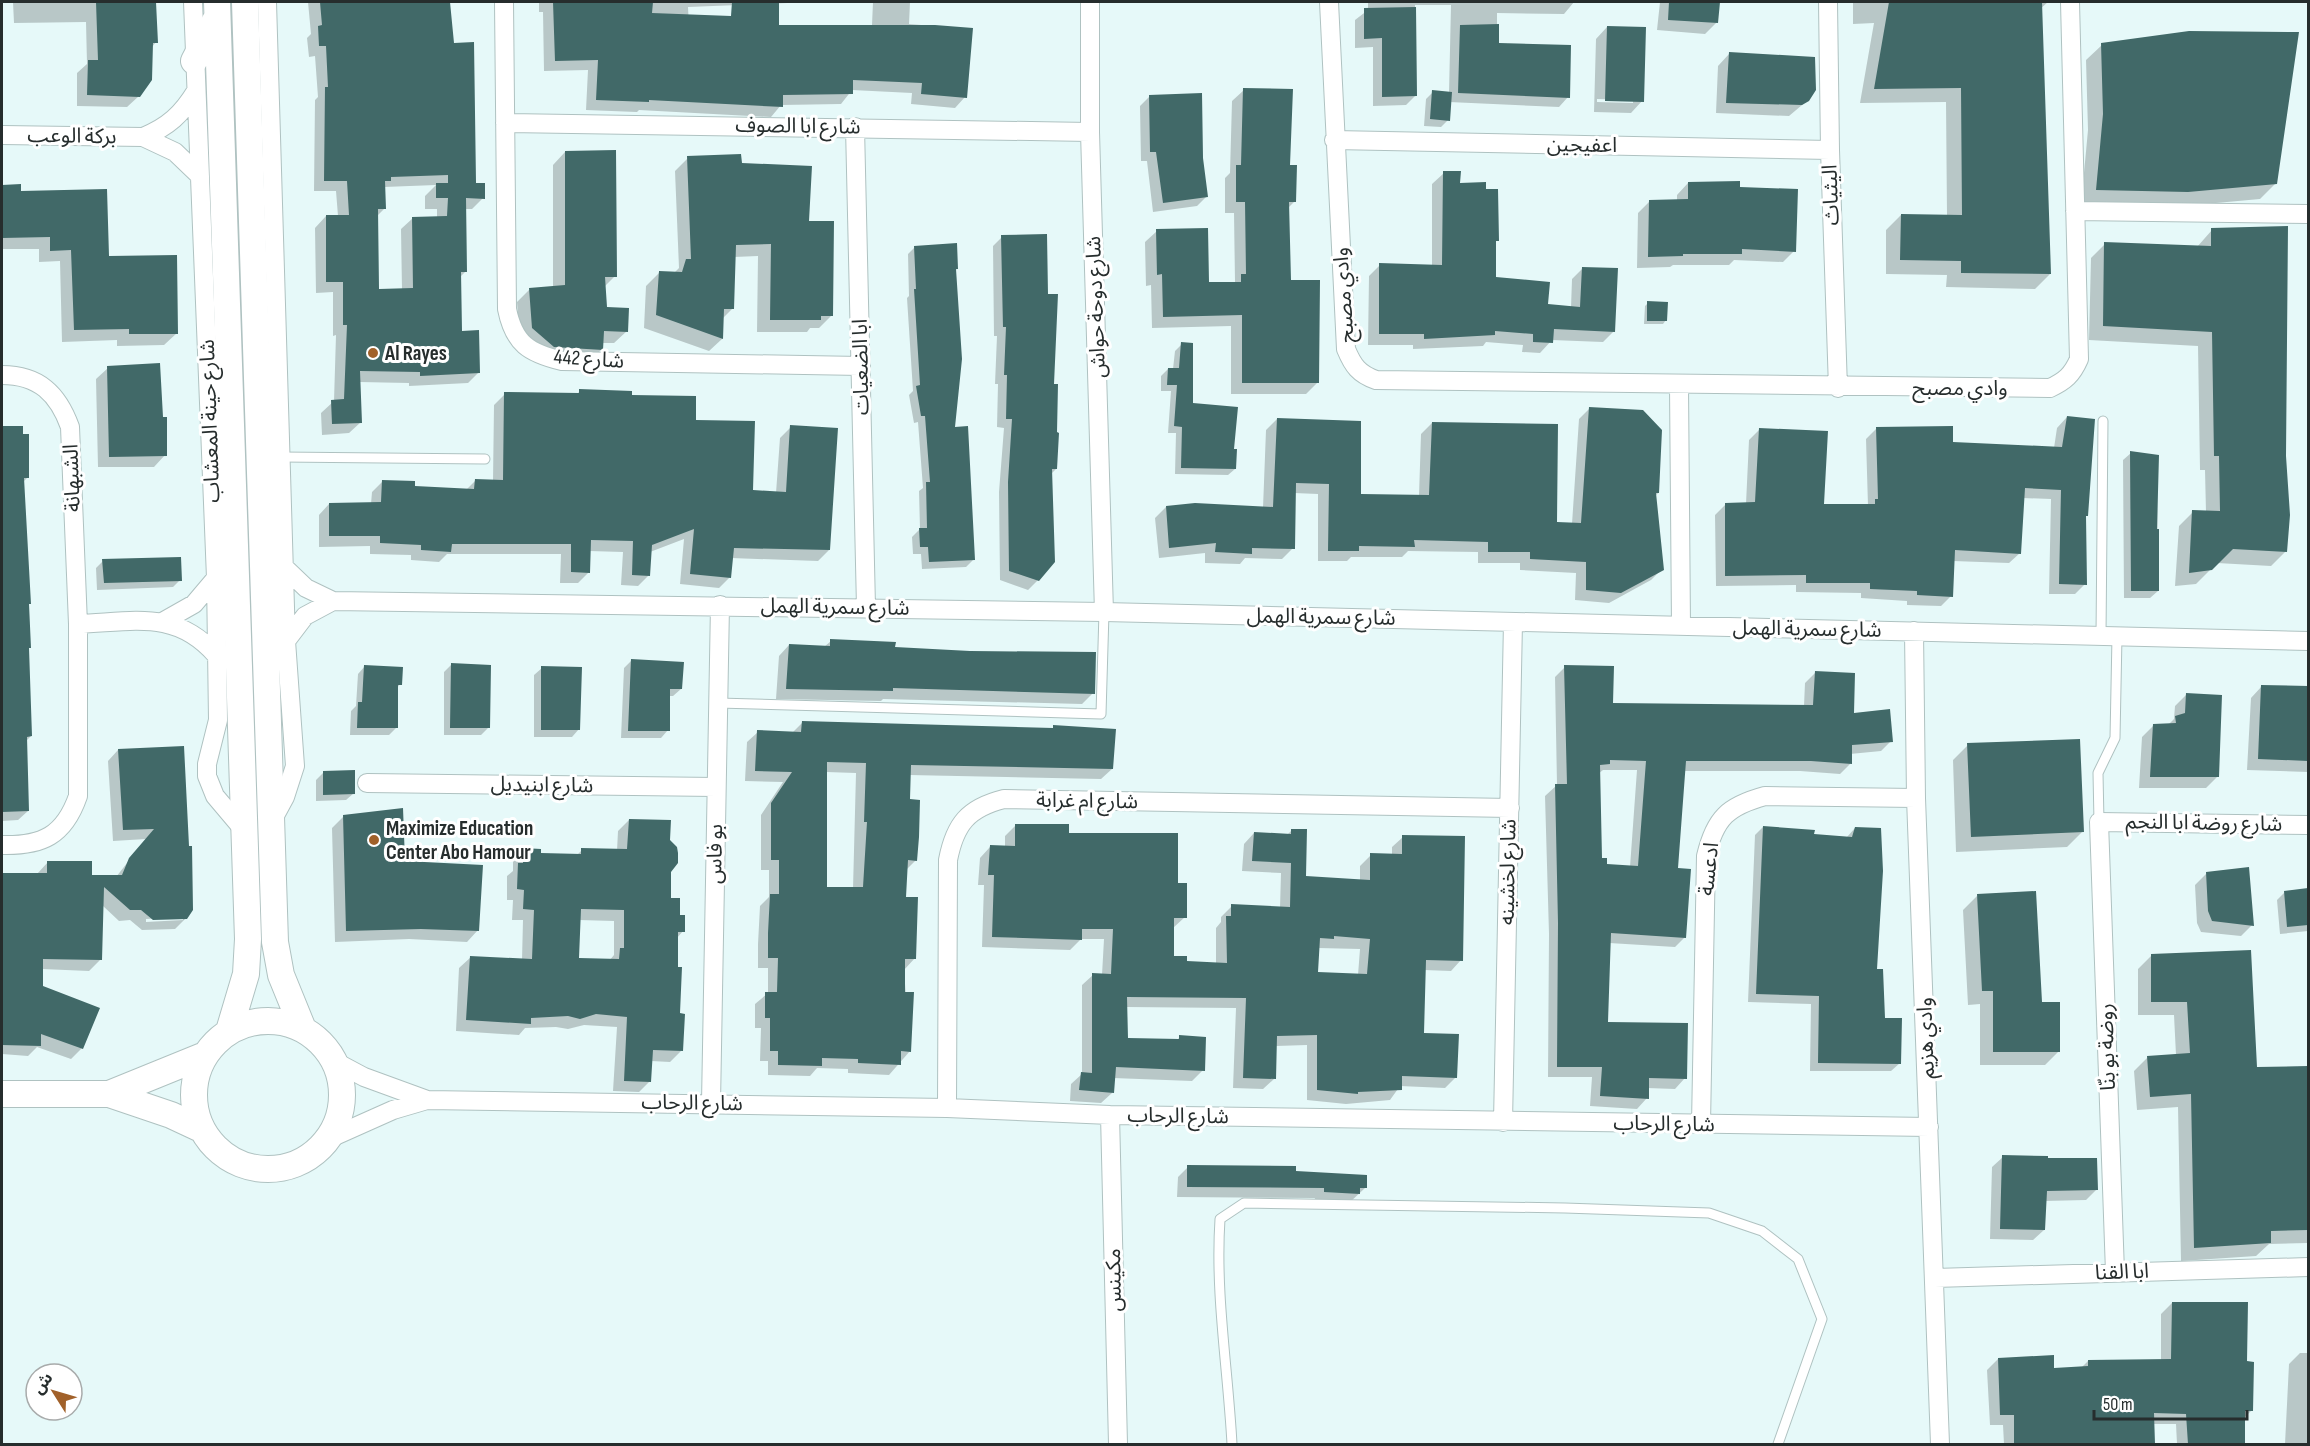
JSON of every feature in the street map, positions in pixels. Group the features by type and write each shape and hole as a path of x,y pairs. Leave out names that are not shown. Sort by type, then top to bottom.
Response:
{"street":[{"name":"شارع حينة المعشاب","path":"193,2 216,578 218,720 207,764 207,776 215,796 242,828"},
{"path":"245,2 275,942 281,975 303,1029"},
{"path":"267,2 286,641 295,766 285,797 272,822"},
{"name":"شارع 442","path":"504,2 507,309 511,328 523,345 540,356 562,361 861,366"},
{"name":"شارع دوحة حواش","path":"1090,2 1090,132 1104,612"},
{"name":"وادي مصبح","path":"1329,2 1346,349 1353,365 1363,375 1376,380 1838,388 2050,388 2064,382 2073,372 2079,359 2070,2"},
{"name":"اليثياث","path":"1828,2 1830,150 1838,388"},
{"name":"شارع حينة المعشاب","path":"217,9 242,828 248,939 246,974 230,1031"},
{"path":"194,61 217,9"},
{"name":"بركة الوعب","path":"2,135 143,137 175,120 196,91"},
{"name":"شارع ابا الصوف","path":"506,123 1090,132"},
{"name":"ابا الضعيات","path":"855,127 866,607"},
{"name":"بركة الوعب","path":"143,137 175,152 200,176"},
{"name":"اعفيجين","path":"1334,140 1830,150"},
{"path":"2075,211 2308,214"},
{"name":"الشبهانة","path":"2,375 30,379 47,389 62,405 70,427 78,624 78,796 71,815 58,831 43,841 2,845"},
{"path":"1679,386 1681,626"},
{"name":"شارع سمرية الهمل","path":"284,567 306,588 333,601 866,607 2308,641"},
{"path":"164,621 194,604 216,578"},
{"name":"شارع سمرية الهمل","path":"286,641 305,616 333,601"},
{"name":"بو فاس","path":"711,1103 720,605"},
{"path":"78,624 164,621 194,633 216,655"},
{"name":"شارع لخشينه","path":"1503,1122 1513,622"},
{"name":"وادي هزيم","path":"1914,632 1916,798 1940,1444"},
{"name":"شارع ابنيديل","path":"368,783 716,787"},
{"name":"ادعسة","path":"1701,1124 1706,856 1711,836 1723,816 1741,802 1765,796 1916,798"},
{"name":"شارع ام غرابة","path":"947,1108 948,860 952,839 964,820 982,804 1004,799 1510,808"},
{"name":"شارع روضة ابا النجم","path":"2099,822 2308,825"},
{"name":"روضة بو بنّا","path":"2099,822 2115,1272"},
{"path":"279,1021 303,1029 323,1045 334,1061 341,1080 342,1101 337,1121 328,1139 302,1160 287,1167 261,1170 237,1163 223,1154 201,1129 195,1111 193,1092 197,1072 205,1055 230,1031 253,1022 279,1021"},
{"path":"109,1094 205,1055"},
{"name":"شارع الرحاب","path":"334,1061 364,1077 427,1100"},
{"path":"2,1094 109,1094 161,1111 201,1129"},
{"name":"شارع الرحاب","path":"328,1139 371,1119 427,1100 947,1108 1110,1115 1929,1127"},
{"name":"مكينس","path":"1110,1115 1118,1444"},
{"name":"ابا القنا","path":"1935,1278 2308,1267"}],"lane":[{"path":"2099,822 2098,774 2115,738 2109,635 2103,421"},
{"path":"281,457 485,459"},
{"path":"718,703 1101,714 1104,612"},
{"path":"1232,1444 1217,1265 1220,1219 1244,1203 1565,1208 1709,1213 1762,1231 1798,1259 1822,1319 1778,1444"}],"building":[{"path":"96,2 156,2 158,43 153,43 152,80 140,97 87,95 88,60 98,60"},
{"path":"320,2 450,2 454,43 474,42 476,183 485,183 485,199 466,198 467,272 461,272 462,331 479,330 480,373 420,376 420,372 360,371 362,423 332,424 331,400 344,399 347,325 343,325 343,282 326,282 326,215 349,215 347,181 324,181 325,87 328,87 326,46 319,46 318,26 322,25","holes":["448,175 448,183 436,183 436,198 448,198 447,216 412,217 413,288 379,289 378,209 386,209 385,181 391,181 391,177"]},
{"path":"553,2 653,2 652,13 731,16 732,2 779,2 779,25 935,25 973,28 967,98 921,94 922,83 853,80 853,94 783,95 783,107 649,100 649,102 596,100 598,60 555,61"},
{"path":"1669,2 1720,2 1718,23 1668,20"},
{"path":"1889,2 2042,2 2051,274 1961,273 1961,261 1900,260 1901,214 1962,215 1961,88 1874,89"},
{"path":"1416,7 1417,96 1382,97 1382,38 1364,39 1364,8"},
{"path":"1499,24 1499,43 1571,45 1570,98 1458,93 1460,25"},
{"path":"1607,26 1646,27 1644,102 1605,101"},
{"path":"2189,31 2299,32 2277,184 2188,192 2096,190 2103,114 2101,43"},
{"path":"1729,52 1815,57 1816,90 1809,101 1802,105 1726,103"},
{"path":"1243,88 1293,89 1290,165 1297,165 1296,202 1289,202 1291,280 1320,280 1319,383 1242,383 1242,315 1163,317 1162,274 1157,275 1156,229 1208,228 1209,282 1241,282 1241,274 1246,274 1245,202 1236,202 1236,165 1241,165"},
{"path":"1432,90 1452,92 1450,121 1430,119"},
{"path":"1202,93 1203,158 1208,197 1163,203 1156,152 1150,152 1149,95"},
{"path":"616,150 617,277 605,277 607,307 629,308 628,332 604,331 603,350 554,347 532,328 529,288 565,285 565,151"},
{"path":"741,154 742,163 812,166 809,221 834,221 833,316 821,316 821,320 770,320 771,244 736,245 734,309 724,309 723,339 656,315 659,271 682,272 686,259 691,259 687,156"},
{"path":"1443,171 1461,171 1460,183 1486,182 1486,189 1498,189 1499,241 1496,241 1496,277 1550,282 1548,304 1580,307 1582,267 1618,268 1615,332 1554,329 1553,343 1533,342 1533,334 1495,331 1495,335 1424,339 1424,334 1379,334 1379,263 1442,265"},
{"path":"1740,181 1740,187 1798,189 1796,252 1742,249 1742,254 1683,254 1683,256 1648,257 1649,200 1688,199 1688,182"},
{"path":"21,184 21,191 107,189 109,256 177,255 178,334 129,334 129,329 74,330 71,250 50,251 50,237 2,238 2,185"},
{"path":"2288,226 2286,456 2290,515 2287,552 2233,549 2212,570 2189,573 2192,510 2220,511 2219,456 2214,456 2212,332 2103,326 2104,242 2211,246 2211,228"},
{"path":"1047,234 1048,294 1058,294 1054,384 1058,384 1057,432 1059,433 1057,469 1052,469 1055,562 1039,581 1009,571 1008,482 1012,419 1006,419 1007,375 1004,375 1006,327 1003,327 1001,235"},
{"path":"957,243 958,269 956,269 962,359 955,427 968,426 975,560 929,562 928,547 920,547 919,528 927,528 926,482 930,482 925,416 921,416 916,386 920,385 914,289 916,289 914,246"},
{"path":"1647,301 1668,302 1667,321 1647,321"},
{"path":"1181,342 1193,343 1193,403 1238,407 1234,449 1237,449 1236,469 1181,468 1182,427 1174,426 1177,385 1167,385 1168,368 1179,368"},
{"path":"160,363 163,417 167,417 167,456 109,457 107,366"},
{"path":"579,389 632,391 632,395 696,396 696,420 755,421 753,490 786,492 790,425 838,428 830,550 734,548 731,578 690,574 694,529 652,545 650,576 632,575 633,541 591,540 590,573 571,572 571,544 452,544 451,552 421,550 421,545 380,543 380,536 329,536 329,503 381,502 382,480 415,481 415,486 474,489 475,479 503,480 504,392 579,393"},
{"path":"1589,407 1643,410 1662,430 1659,493 1656,493 1664,570 1621,593 1586,590 1586,562 1530,559 1530,552 1488,552 1488,542 1414,540 1415,547 1359,546 1359,551 1328,551 1329,484 1296,483 1295,549 1252,548 1252,554 1215,552 1216,543 1169,548 1166,506 1195,503 1273,507 1277,418 1361,421 1361,494 1429,495 1432,422 1558,424 1557,522 1581,523"},
{"path":"2067,416 2095,419 2088,516 2086,516 2087,585 2059,584 2061,490 2025,488 2021,554 1955,550 1953,597 1917,595 1917,591 1870,589 1870,583 1806,583 1806,575 1725,576 1725,503 1755,502 1759,428 1828,431 1824,504 1875,504 1875,499 1878,499 1876,427 1953,426 1953,442 2062,447"},
{"path":"2,426 23,426 23,434 29,434 29,478 24,478 31,604 29,604 31,648 29,648 32,736 27,737 29,811 2,812"},
{"path":"2130,451 2159,455 2157,529 2159,529 2159,591 2131,591"},
{"path":"181,557 182,581 104,583 102,559"},
{"path":"830,639 896,642 895,647 970,651 1096,652 1095,694 893,688 893,691 786,689 789,644 830,646"},
{"path":"631,659 684,662 682,689 670,689 670,731 628,731"},
{"path":"451,663 491,665 490,728 450,728"},
{"path":"364,665 403,667 402,685 398,685 398,728 357,728 358,702 362,702"},
{"path":"1564,665 1614,666 1613,703 1813,705 1815,671 1855,673 1854,713 1890,709 1893,742 1852,745 1852,764 1811,761 1686,761 1678,868 1691,869 1686,938 1611,933 1608,1022 1688,1023 1687,1079 1649,1078 1649,1099 1600,1096 1602,1067 1557,1067 1558,923 1555,784 1567,784","holes":["1610,760 1646,761 1638,866 1607,864 1607,858 1602,858 1600,765 1610,764"]},
{"path":"541,666 582,667 580,730 541,730"},
{"path":"2261,685 2308,686 2308,761 2258,759"},
{"path":"2186,693 2222,695 2219,777 2150,777 2153,724 2176,723 2175,716 2185,713"},
{"path":"802,721 1053,728 1053,725 1116,729 1113,769 911,765 910,799 920,800 919,837 917,861 908,860 906,897 918,897 916,959 905,959 905,992 914,992 911,1052 901,1051 901,1065 858,1063 858,1059 822,1058 822,1066 778,1065 778,1051 770,1051 770,1018 765,1018 765,992 777,992 778,958 768,958 770,894 779,894 779,860 771,860 771,803 792,772 755,771 757,730 801,732","holes":["827,762 866,763 864,822 867,822 863,887 827,887"]},
{"path":"2080,739 2084,832 1971,837 1967,743"},
{"path":"184,746 189,846 192,846 193,910 187,919 153,920 141,910 130,910 104,887 102,960 43,959 43,986 100,1008 83,1049 41,1034 41,1046 2,1045 2,873 47,873 47,861 92,861 92,875 122,875 129,858 154,829 123,830 118,749"},
{"path":"355,770 355,794 323,795 323,771"},
{"path":"403,808 405,861 483,865 479,931 421,929 346,931 343,815"},
{"path":"629,819 671,820 670,840 677,847 678,863 671,872 671,898 680,898 680,915 685,915 685,932 678,932 678,967 682,967 680,1013 685,1014 683,1051 653,1050 651,1082 624,1081 627,1017 596,1014 580,1019 568,1016 531,1018 531,1024 466,1020 470,956 532,959 534,910 523,909 524,890 517,889 518,863 523,863 523,848 541,849 541,853 581,854 581,848 627,849","holes":["581,909 624,910 624,948 620,948 619,959 579,958"]},
{"path":"1015,824 1069,824 1069,833 1178,833 1178,883 1187,883 1187,918 1174,918 1174,956 1187,956 1187,961 1227,963 1226,916 1231,916 1231,904 1290,907 1291,863 1252,861 1254,832 1291,834 1291,829 1307,829 1306,876 1370,880 1370,853 1402,854 1402,835 1465,836 1463,961 1426,960 1424,1033 1459,1034 1457,1078 1402,1076 1402,1090 1358,1092 1358,1094 1317,1090 1317,1035 1277,1036 1276,1079 1243,1078 1246,998 1127,997 1128,1038 1179,1039 1179,1035 1206,1037 1205,1071 1116,1067 1114,1093 1079,1090 1081,1072 1092,1073 1092,973 1111,974 1113,929 1082,929 1082,940 992,937 994,875 988,875 990,845 1015,846","holes":["1334,936 1370,939 1367,974 1318,972 1320,938 1334,939"]},
{"path":"1763,826 1815,830 1814,834 1852,837 1855,827 1881,828 1883,871 1877,969 1883,969 1885,1018 1902,1018 1901,1064 1818,1063 1819,996 1756,994"},
{"path":"2249,867 2254,926 2212,921 2208,911 2206,872"},
{"path":"2308,888 2308,925 2287,927 2284,891"},
{"path":"2036,891 2042,1002 2060,1002 2060,1052 1993,1052 1993,991 1982,991 1977,894"},
{"path":"2251,950 2257,1067 2308,1066 2308,1230 2271,1231 2271,1243 2194,1248 2191,1094 2150,1097 2147,1056 2190,1053 2187,1002 2151,1002 2151,954"},
{"path":"2002,1155 2097,1158 2098,1190 2047,1191 2045,1230 2000,1229"},
{"path":"1187,1165 1296,1166 1296,1171 1367,1175 1367,1188 1360,1188 1360,1194 1324,1192 1324,1188 1187,1187"},
{"path":"2172,1302 2248,1302 2247,1361 2254,1362 2253,1411 2245,1411 2245,1444 2188,1444 2186,1414 2154,1413 2155,1444 2014,1444 2014,1415 2000,1415 1998,1358 2054,1355 2054,1368 2088,1366 2088,1360 2171,1359"}],"place":[{"name":"Al Rayes","path":"373,353"},
{"name":"Maximize Education Center Abo Hamour","path":"374,840"}]}
